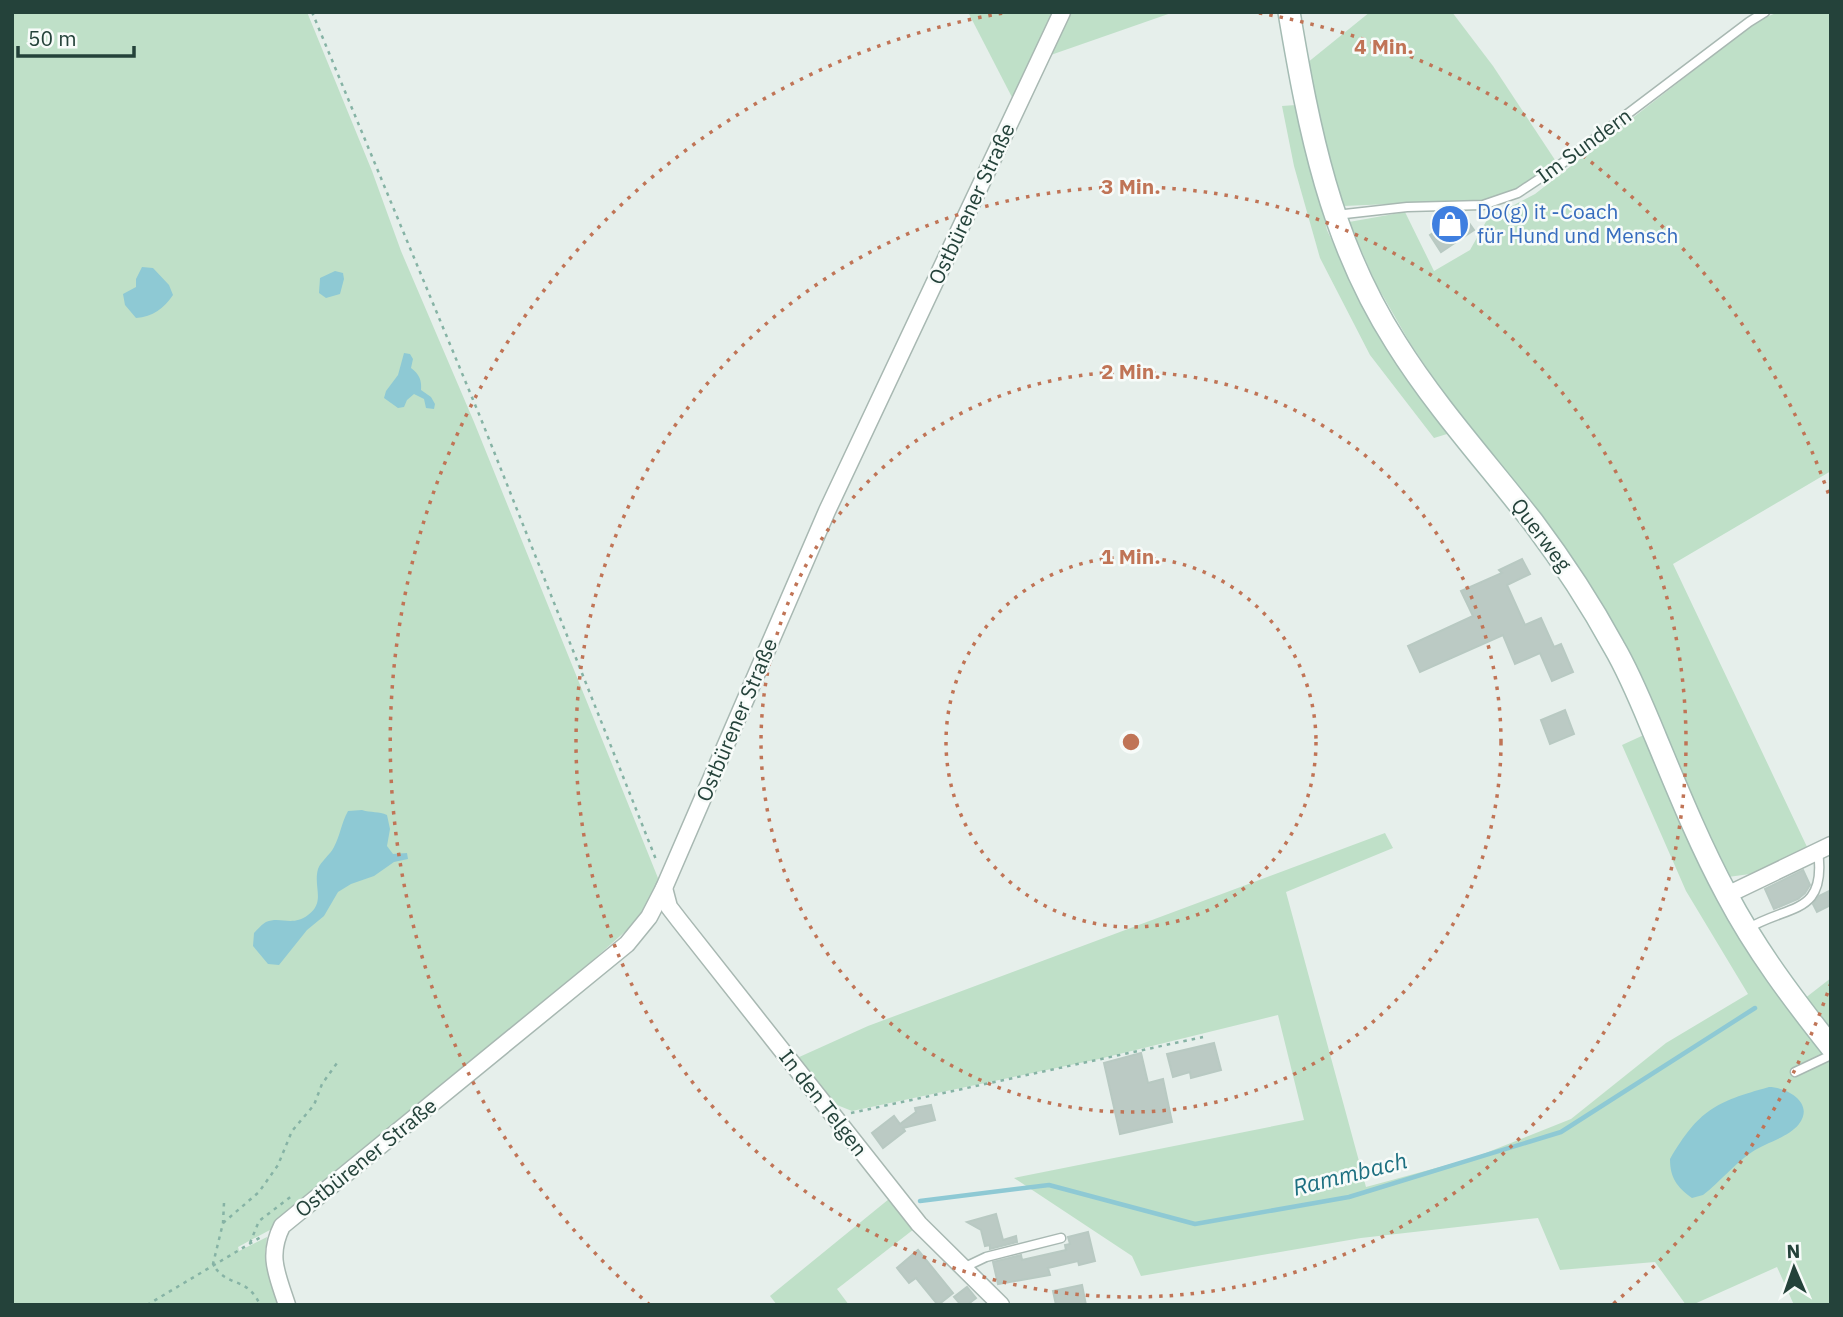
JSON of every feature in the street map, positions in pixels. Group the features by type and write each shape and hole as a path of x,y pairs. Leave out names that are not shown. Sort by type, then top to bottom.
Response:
{"street":[{"name":"Ostbürener Straße","path":"287,1305 273,1255 274,1242 282,1226 628,944 649,917 827,511 1062,12"},
{"name":"Querweg","path":"1289,12 1308,121 1322,178 1365,288 1395,342 1443,411 1564,564 1593,609 1625,666 1677,788 1727,895 1791,996 1831,1047"},
{"path":"1727,895 1825,848"},
{"name":"In den Telgen","path":"664,888 669,907 919,1224 1001,1305"}],"lane":[{"name":"Im Sundern","path":"1335,215 1407,207 1483,205 1518,193 1765,12"},
{"path":"1747,929 1807,903 1817,888 1825,848"},
{"path":"1795,1072 1831,1055"},
{"path":"965,1267 986,1257 1061,1238"}],"path":[{"path":"312,12 481,419 650,844 664,888"},
{"path":"834,1116 1203,1037"},
{"path":"223,1223 259,1192 278,1165 292,1131 314,1105 322,1084 337,1063"},
{"path":"224,1203 223,1223 213,1264 216,1271 228,1280 247,1286 260,1305"},
{"path":"147,1305 282,1226"}],"green space":[{"path":"12,12 307,12 372,171 401,251 474,422 660,883 637,921 459,1079 281,1224 238,1247 239,1251 267,1237 265,1254 281,1305 12,1305"},
{"path":"968,12 1059,12 1016,105"},
{"path":"1066,12 1174,12 1045,57"},
{"path":"1370,12 1452,12 1493,66 1557,163 1506,196 1489,200 1343,206 1325,146 1307,63"},
{"path":"1779,12 1831,12 1831,471 1673,564 1808,849 1750,874 1728,877 1547,524 1451,404 1410,343 1376,284 1349,222 1405,212 1434,271 1470,250 1492,211 1512,206 1535,194 1743,32"},
{"path":"1296,105 1327,230 1365,312 1447,434 1434,438 1370,355 1320,258 1294,166 1282,106"},
{"path":"1646,734 1720,904 1774,991 1831,1062 1831,1305 1794,1305 1777,1267 1692,1305 1686,1305 1655,1262 1560,1270 1538,1218 1361,1238 1141,1276 1132,1256 1014,1178 1304,1120 1278,1015 1099,1059 852,1111 837,1105 797,1058 868,1026 1385,833 1393,848 1286,892 1366,1187 1473,1158 1571,1119 1666,1043 1748,994 1686,891 1622,745"},
{"path":"1831,978 1831,1031 1804,999"},
{"path":"889,1199 914,1229 837,1289 849,1305 777,1305 770,1296"}],"water":[{"path":"142,267 153,268 169,285 173,295 157,311 136,318 125,305 123,294 136,287 136,279"},
{"path":"335,271 343,273 340,294 326,298 319,293 320,278"},
{"path":"404,353 410,354 413,359 411,368 419,377 421,390 431,397 435,404 434,409 426,408 424,399 414,394 404,407 398,408 384,398 398,375"},
{"path":"362,810 387,815 390,829 387,846 393,854 407,853 408,859 394,862 374,876 338,892 324,916 307,930 279,965 268,964 253,946 254,933 271,920 297,920 313,910 318,899 319,866 334,847 348,811"},
{"path":"1769,1087 1784,1090 1797,1098 1804,1109 1799,1124 1789,1133 1745,1157 1703,1195 1692,1198 1678,1186 1671,1172 1670,1159 1680,1142 1710,1110 1722,1103"}],"building":[{"path":"1462,213 1474,230 1441,252 1430,235"},
{"path":"1522,559 1530,574 1507,585 1525,625 1541,618 1554,647 1561,644 1573,672 1552,681 1540,653 1515,664 1503,635 1420,672 1408,646 1473,616 1461,591 1502,573 1499,570"},
{"path":"1565,710 1574,734 1550,744 1541,720"},
{"path":"1803,870 1810,885 1805,893 1798,899 1774,909 1765,889"},
{"path":"1831,890 1831,905 1817,912 1813,904 1819,896"},
{"path":"1214,1043 1221,1070 1191,1078 1190,1072 1173,1077 1167,1054"},
{"path":"1141,1053 1148,1083 1163,1079 1172,1122 1120,1134 1104,1063"},
{"path":"931,1105 935,1120 903,1128 905,1131 883,1148 872,1133 894,1116 900,1124 916,1112 915,1108"},
{"path":"996,1214 1003,1240 1016,1236 1017,1242 990,1249 990,1245 985,1246 981,1230 967,1222"},
{"path":"1088,1232 1095,1261 1079,1265 1078,1261 1048,1268 1050,1275 998,1284 993,1262 1021,1255 1022,1260 1066,1250 1065,1245 1070,1244 1068,1237"},
{"path":"918,1250 953,1293 938,1305 916,1278 909,1283 897,1268"},
{"path":"1082,1285 1086,1305 1056,1305 1053,1291"},
{"path":"967,1287 976,1298 967,1305 961,1305 954,1297"}],"waterway":[{"name":"Rammbach","path":"920,1201 1049,1185 1195,1224 1349,1197 1561,1132 1755,1008"}],"place":[{"name":"Do(g) it -Coach für Hund und Mensch","path":"1450,224"}]}
